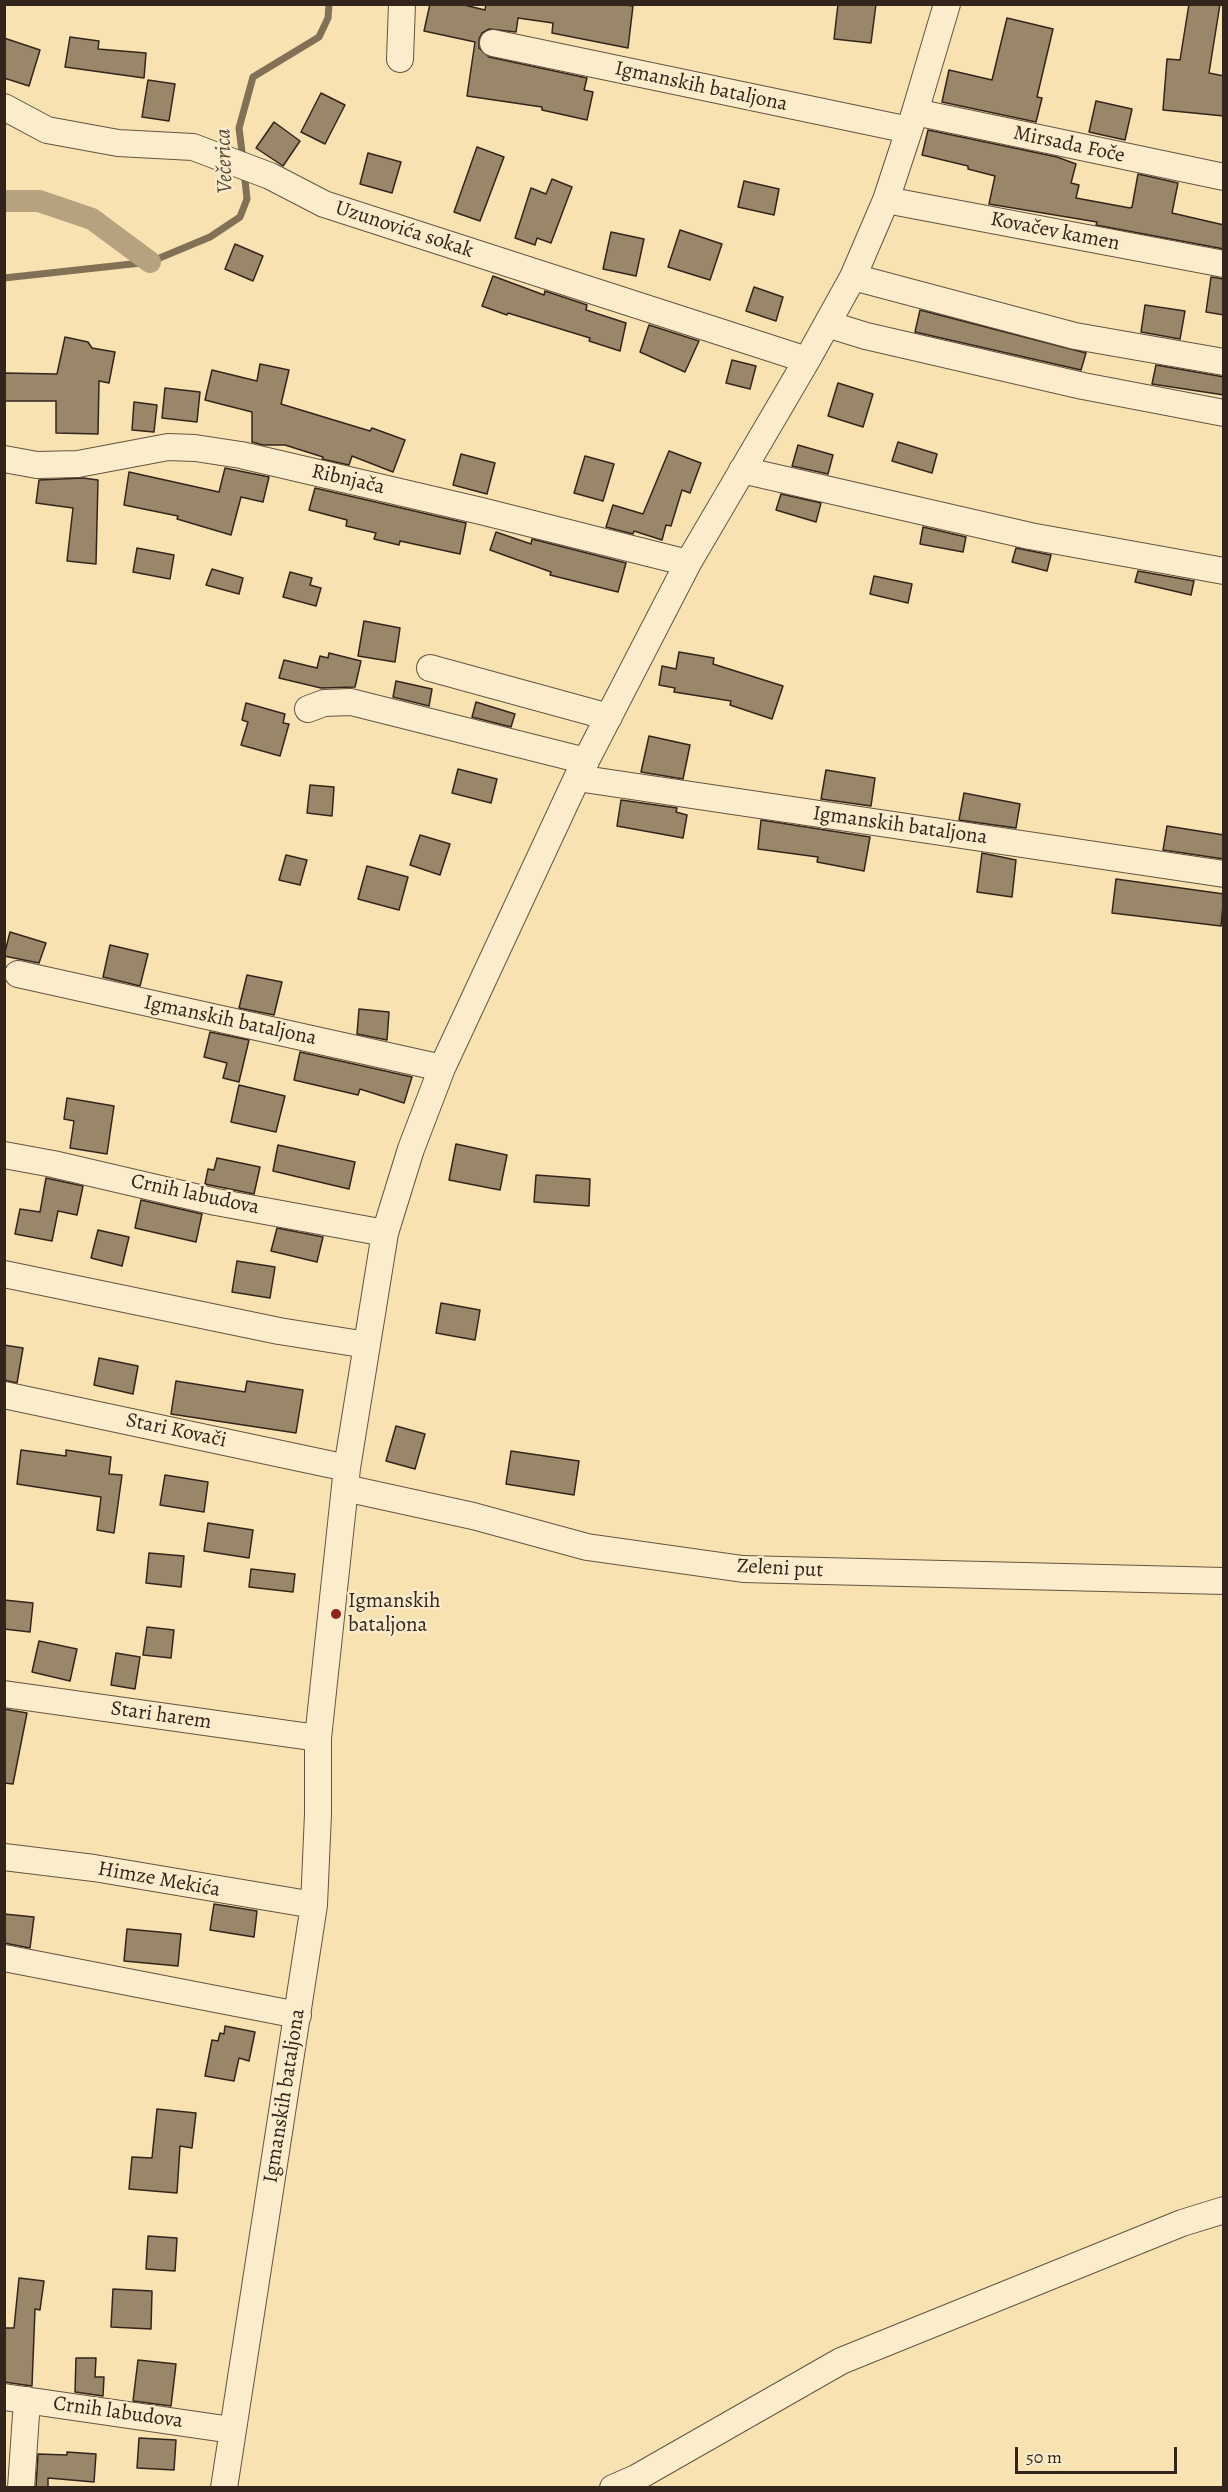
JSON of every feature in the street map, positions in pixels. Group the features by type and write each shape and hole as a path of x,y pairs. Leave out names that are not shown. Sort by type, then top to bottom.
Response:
{"street":[{"path":"400,59 402,4"},
{"name":"Igmanskih bataljona","path":"224,2487 314,1905 318,1836 318,1738 346,1478 386,1233 411,1149 442,1068 582,770 688,563 853,277 886,200 947,4"},
{"name":"Igmanskih bataljona","path":"493,43 912,121"},
{"name":"Uzunovića sokak","path":"4,107 47,130 118,143 193,147 270,176 324,204 807,360"},
{"name":"Mirsada Foče","path":"912,121 1224,177"},
{"name":"Kovačev kamen","path":"886,200 1224,264"},
{"path":"853,277 1075,336 1224,362"},
{"path":"827,324 866,336 1083,386 1224,413"},
{"name":"Ribnjača","path":"4,459 37,465 78,464 168,447 195,448 241,455 447,503 688,563"},
{"path":"742,470 1030,536 1224,571"},
{"path":"430,668 609,717"},
{"path":"308,709 324,703 351,702 582,770"},
{"name":"Igmanskih bataljona","path":"582,770 1224,874"},
{"name":"Igmanskih bataljona","path":"18,974 442,1068"},
{"name":"Crnih labudova","path":"4,1155 216,1202 386,1233"},
{"path":"4,1274 279,1331 367,1345"},
{"name":"Stari Kovači","path":"4,1395 346,1478"},
{"name":"Zeleni put","path":"346,1478 587,1547 743,1569 1224,1581"},
{"name":"Stari harem","path":"4,1694 318,1738"},
{"name":"Himze Mekića","path":"4,1857 94,1868 314,1905"},
{"path":"4,1958 298,2015"},
{"path":"612,2487 636,2478 841,2361 1171,2228 1224,2210"},
{"path":"16,2398 21,2487"},
{"name":"Crnih labudova","path":"16,2398 232,2430"}],"building":[{"path":"430,4 460,4 485,10 486,4 633,6 628,48 552,33 553,23 518,18 516,32 489,29 482,33 479,39 479,48 489,57 587,78 584,90 593,92 587,120 542,110 542,107 467,96 475,42 424,31"},
{"path":"838,4 876,4 871,43 834,39"},
{"path":"1189,4 1220,4 1209,73 1224,76 1224,116 1163,110 1167,59 1180,60"},
{"path":"1007,18 1053,29 1037,97 1042,98 1036,122 942,102 949,70 992,80"},
{"path":"70,37 99,41 98,49 146,53 144,78 65,67"},
{"path":"4,38 40,50 29,86 4,78"},
{"path":"148,80 175,84 169,121 142,117"},
{"path":"321,93 345,105 325,144 301,132"},
{"path":"1096,101 1132,109 1125,140 1089,132"},
{"path":"274,122 300,141 283,166 256,148"},
{"path":"928,130 1057,157 1076,164 1071,183 1079,185 1076,198 1130,208 1138,174 1178,183 1172,213 1224,225 1224,249 1096,225 1097,222 989,204 995,176 968,169 968,166 922,155"},
{"path":"477,147 504,157 480,221 454,212"},
{"path":"368,153 401,162 392,193 360,184"},
{"path":"552,179 572,187 551,243 537,238 535,245 515,238 531,188 546,194"},
{"path":"744,181 779,189 774,215 738,207"},
{"path":"680,230 722,244 710,280 668,267"},
{"path":"611,232 644,239 636,276 603,269"},
{"path":"235,244 263,256 253,281 225,269"},
{"path":"493,276 544,295 545,291 587,305 586,310 626,323 620,351 589,341 590,338 482,306"},
{"path":"1211,277 1224,279 1224,315 1206,312"},
{"path":"754,287 783,297 776,321 746,311"},
{"path":"1145,305 1185,311 1180,339 1141,332"},
{"path":"920,310 1086,353 1081,370 915,332"},
{"path":"649,325 699,341 685,372 640,352"},
{"path":"65,337 88,342 92,348 115,352 109,383 99,381 98,434 56,433 56,401 4,401 4,373 57,374"},
{"path":"732,360 756,366 750,389 726,383"},
{"path":"260,364 289,370 281,404 370,431 372,428 405,440 393,472 352,456 349,465 322,459 323,457 285,445 263,445 252,442 252,412 205,400 212,370 257,381"},
{"path":"1156,365 1224,377 1224,395 1152,384"},
{"path":"838,383 873,394 863,427 828,416"},
{"path":"165,388 200,392 197,422 162,418"},
{"path":"134,402 157,405 154,432 132,430"},
{"path":"898,442 937,454 932,473 892,461"},
{"path":"798,445 833,455 828,474 792,466"},
{"path":"669,451 701,463 690,493 682,490 671,526 666,525 662,540 634,531 633,534 606,527 613,505 643,514"},
{"path":"461,454 495,463 487,494 453,485"},
{"path":"585,456 614,464 603,501 574,493"},
{"path":"225,468 269,477 263,502 241,497 231,535 177,519 178,516 124,505 129,472 219,492"},
{"path":"83,478 98,480 96,564 67,561 73,508 36,503 39,480"},
{"path":"315,488 466,523 460,554 400,541 399,545 374,539 376,533 346,526 347,520 309,510"},
{"path":"781,494 821,503 816,522 776,510"},
{"path":"923,527 966,537 963,552 920,544"},
{"path":"496,532 531,544 532,539 626,563 618,592 550,575 551,572 490,550"},
{"path":"137,548 174,555 170,579 133,572"},
{"path":"1016,548 1051,555 1047,571 1012,562"},
{"path":"212,569 243,578 239,594 206,585"},
{"path":"1138,571 1194,581 1191,595 1135,582"},
{"path":"290,572 312,578 310,585 321,588 316,606 283,597"},
{"path":"874,576 912,584 908,603 870,594"},
{"path":"364,621 400,628 395,662 358,656"},
{"path":"679,652 714,658 713,664 783,686 772,719 730,705 731,701 674,692 675,688 659,685 662,666 676,669"},
{"path":"329,653 361,661 355,687 321,688 279,678 284,660 317,668 320,656 328,658"},
{"path":"396,681 432,689 429,706 393,697"},
{"path":"476,702 515,714 511,727 472,717"},
{"path":"246,703 285,714 283,723 289,724 280,756 241,745 248,722 242,720"},
{"path":"649,736 690,745 683,779 641,772"},
{"path":"458,769 497,779 491,803 452,793"},
{"path":"826,770 875,778 871,806 821,799"},
{"path":"310,785 334,787 332,816 307,813"},
{"path":"964,793 1020,804 1016,828 959,820"},
{"path":"621,800 677,808 676,812 687,815 683,838 617,826"},
{"path":"761,820 870,837 864,871 817,862 818,857 758,849"},
{"path":"1167,826 1224,835 1224,859 1163,850"},
{"path":"420,835 450,844 440,875 410,865"},
{"path":"982,853 1016,860 1012,897 977,892"},
{"path":"286,855 307,860 300,885 279,880"},
{"path":"367,866 408,877 399,910 358,899"},
{"path":"1116,879 1224,894 1221,926 1112,913"},
{"path":"10,932 46,943 39,963 4,956"},
{"path":"110,945 148,954 140,986 103,977"},
{"path":"247,975 282,982 274,1015 239,1008"},
{"path":"359,1009 389,1012 387,1040 357,1034"},
{"path":"210,1032 249,1040 239,1082 223,1078 227,1063 204,1057"},
{"path":"300,1052 412,1077 404,1103 360,1089 358,1095 294,1080"},
{"path":"239,1085 285,1096 276,1132 231,1122"},
{"path":"67,1098 114,1106 107,1154 70,1148 74,1121 64,1119"},
{"path":"456,1144 507,1155 500,1190 449,1180"},
{"path":"278,1145 355,1162 349,1189 273,1171"},
{"path":"217,1158 260,1167 254,1194 205,1184 208,1169 214,1170"},
{"path":"536,1175 590,1179 589,1206 534,1202"},
{"path":"46,1178 83,1186 77,1215 58,1211 52,1241 15,1234 20,1209 40,1212"},
{"path":"141,1200 202,1214 196,1242 135,1228"},
{"path":"277,1228 323,1237 317,1262 271,1251"},
{"path":"98,1230 129,1237 122,1266 91,1258"},
{"path":"237,1261 275,1267 270,1298 232,1292"},
{"path":"441,1303 480,1310 475,1340 436,1333"},
{"path":"4,1345 23,1348 17,1383 4,1380"},
{"path":"99,1358 138,1366 133,1394 94,1385"},
{"path":"176,1381 245,1392 247,1381 303,1390 296,1433 171,1414"},
{"path":"396,1426 425,1434 415,1469 386,1461"},
{"path":"21,1450 66,1456 66,1450 111,1457 109,1474 122,1475 114,1533 97,1530 101,1497 17,1484"},
{"path":"511,1451 579,1461 574,1495 506,1484"},
{"path":"165,1475 208,1482 204,1512 160,1505"},
{"path":"208,1523 253,1530 249,1558 204,1551"},
{"path":"149,1553 184,1556 181,1587 146,1583"},
{"path":"251,1569 295,1574 293,1592 249,1587"},
{"path":"4,1600 33,1603 30,1632 4,1629"},
{"path":"147,1627 174,1630 171,1658 143,1655"},
{"path":"39,1641 77,1649 70,1681 32,1672"},
{"path":"116,1653 140,1657 135,1689 111,1685"},
{"path":"4,1709 27,1713 13,1784 4,1783"},
{"path":"214,1904 257,1911 254,1937 210,1930"},
{"path":"4,1914 34,1917 30,1948 4,1943"},
{"path":"127,1929 181,1934 178,1966 124,1961"},
{"path":"225,2026 255,2032 249,2061 239,2058 234,2081 205,2076 212,2040 218,2041 220,2033 224,2034"},
{"path":"157,2109 196,2113 192,2148 180,2146 177,2193 129,2189 132,2157 152,2158"},
{"path":"148,2236 177,2238 175,2271 146,2269"},
{"path":"19,2278 44,2281 40,2310 35,2309 32,2386 4,2382 4,2328 14,2328"},
{"path":"113,2289 152,2291 151,2329 111,2327"},
{"path":"76,2358 96,2358 95,2377 104,2377 103,2396 75,2392"},
{"path":"138,2360 176,2364 171,2406 133,2401"},
{"path":"139,2438 176,2440 174,2470 137,2468"},
{"path":"67,2452 96,2454 94,2482 48,2478 48,2487 36,2487 38,2454 67,2455"}],"waterway":[{"name":"Večerica","path":"243,160 239,128 253,77 319,37 328,18 329,4"},
{"name":"Večerica","path":"4,278 150,262 210,237 240,217 247,199 244,171"},
{"path":"4,201 39,201 92,219 150,262"}],"place":[{"name":"Igmanskih bataljona","path":"336,1614"}]}
